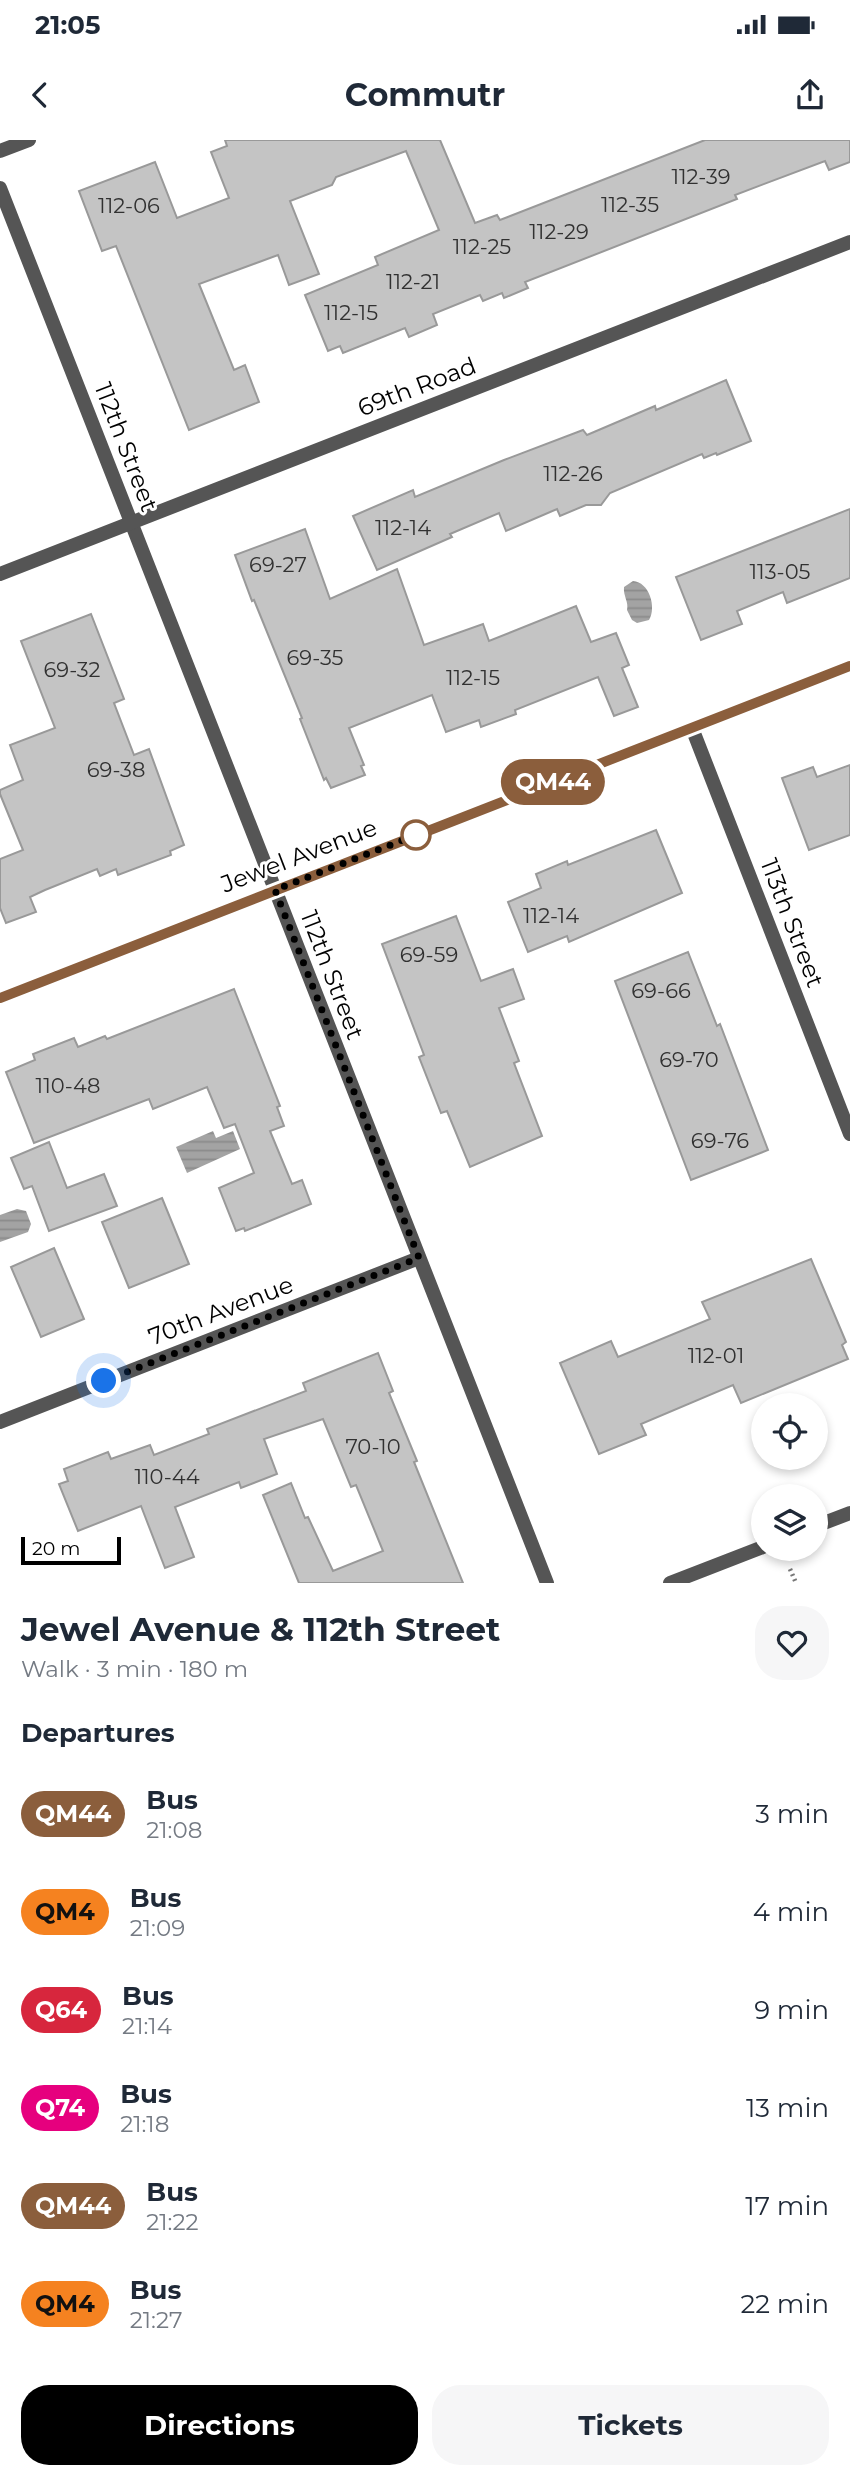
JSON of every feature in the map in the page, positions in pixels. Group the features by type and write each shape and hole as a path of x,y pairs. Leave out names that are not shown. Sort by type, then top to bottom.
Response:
{"street":[{"path":"0,151 29,140"},
{"name":"112th Street","path":"0,188 547,1583"},
{"name":"69th Road","path":"0,574 850,242"},
{"name":"Jewel Avenue","path":"0,998 850,666"},
{"name":"113th Street","path":"692,728 850,1134"},
{"name":"70th Avenue","path":"0,1422 419,1258"},
{"path":"828,1521 850,1513"},
{"path":"670,1583 751,1552"}],"path":[{"path":"790,1569 796,1583"}],"shaded area":[{"path":"633,581 639,582 647,590 652,602 649,620 637,623 632,620 627,610 624,590 624,587"},
{"path":"213,1131 216,1138 233,1131 240,1149 187,1173 176,1147"},
{"path":"17,1209 26,1211 31,1224 28,1232 0,1242 0,1215"}],"building":[{"path":"225,140 440,140 475,223 497,215 500,220 705,140 850,140 850,162 829,170 825,161 735,195 737,199 525,282 528,288 504,298 502,293 483,301 480,295 433,314 437,325 409,337 405,328 343,353 340,346 328,351 305,295 378,265 375,257 439,230 406,151 336,177 332,185 290,201 319,274 289,285 278,255 199,284 234,370 245,365 259,402 189,430 116,246 102,251 79,191 155,162 177,218 229,198 211,152 227,146"},
{"path":"726,380 751,441 717,455 716,453 704,458 702,454 610,493 601,505 586,505 560,516 557,509 506,531 499,513 377,570 353,516 413,490 415,497 583,430 587,435 655,406 656,410"},
{"path":"850,509 850,578 787,603 783,592 737,611 742,624 701,640 676,577"},
{"path":"305,529 330,599 397,569 424,645 483,624 489,641 576,606 591,642 616,633 629,665 622,668 638,707 614,716 598,677 515,710 516,714 481,727 479,720 446,732 432,695 349,728 364,765 361,766 365,775 331,788 326,778 324,780 300,719 302,718 235,555"},
{"path":"91,614 124,699 114,703 134,755 149,749 184,845 170,851 171,855 118,875 116,869 100,876 97,869 45,890 30,897 36,912 6,923 0,908 0,859 23,850 0,794 0,790 23,780 10,745 55,728 21,641"},
{"path":"850,765 850,835 809,850 782,778 813,767 817,777"},
{"path":"656,830 682,893 569,942 567,936 528,952 508,902 541,888 536,874 567,861 568,865"},
{"path":"456,916 481,981 513,969 524,999 499,1008 519,1061 514,1063 542,1136 470,1167 447,1111 441,1113 419,1057 424,1055 382,944"},
{"path":"688,952 717,1026 720,1024 768,1150 691,1180 615,981"},
{"path":"234,989 280,1106 277,1107 284,1126 270,1131 292,1184 302,1180 311,1204 245,1231 244,1228 236,1231 219,1188 254,1173 235,1124 224,1128 207,1087 153,1109 149,1099 34,1143 6,1072 35,1060 33,1054 74,1038 78,1047 105,1036 107,1039"},
{"path":"49,1142 67,1188 104,1174 117,1206 49,1231 32,1186 24,1189 11,1158"},
{"path":"162,1198 189,1264 129,1288 102,1222"},
{"path":"54,1248 84,1319 41,1337 11,1267"},
{"path":"811,1259 846,1342 842,1345 848,1359 765,1393 751,1393 751,1399 741,1403 733,1385 641,1424 646,1435 599,1454 560,1363 611,1341 618,1357 710,1319 702,1302"},
{"path":"378,1353 393,1391 389,1393 417,1461 414,1462 463,1583 299,1583 263,1495 291,1483 305,1518 308,1517 333,1571 383,1551 356,1485 351,1487 323,1419 264,1439 277,1474 241,1488 239,1482 175,1507 194,1557 165,1568 141,1506 78,1531 59,1484 68,1481 64,1469 108,1452 111,1459 150,1445 154,1455 209,1434 207,1429 306,1391 303,1383"}],"bus line":[{"name":"QM44","path":"0,998 850,666"}],"route":[{"path":"104,1381 419,1258 275,890 416,835"}]}
